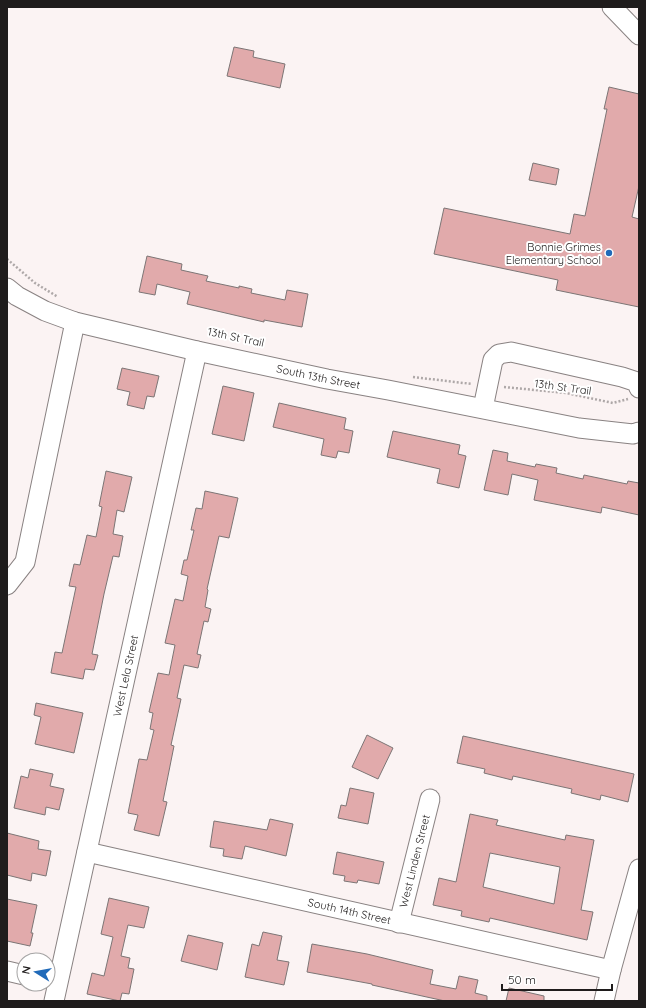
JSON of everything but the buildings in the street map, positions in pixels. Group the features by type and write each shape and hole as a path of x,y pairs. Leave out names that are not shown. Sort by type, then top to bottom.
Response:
{"street":[{"path":"612,7 639,35"},
{"name":"South 13th Street","path":"7,288 17,296 45,312 75,322 197,351 327,379 483,408 579,428 633,434 639,432"},
{"path":"7,585 26,562 75,322"},
{"name":"West Lela Street","path":"56,971 87,852 197,351"},
{"path":"483,408 493,360 498,354 510,352 622,377 637,382 634,394"},
{"name":"West Linden Street","path":"399,923 430,799"},
{"name":"South 14th Street","path":"87,852 611,970"},
{"path":"604,1001 639,869"}],"path":[{"path":"7,259 35,283 64,300"},
{"path":"413,376 478,384"},
{"name":"13th St Trail","path":"501,387 566,393 613,403 634,394"}],"place":[{"name":"Bonnie Grimes Elementary School","path":"609,253"}]}
